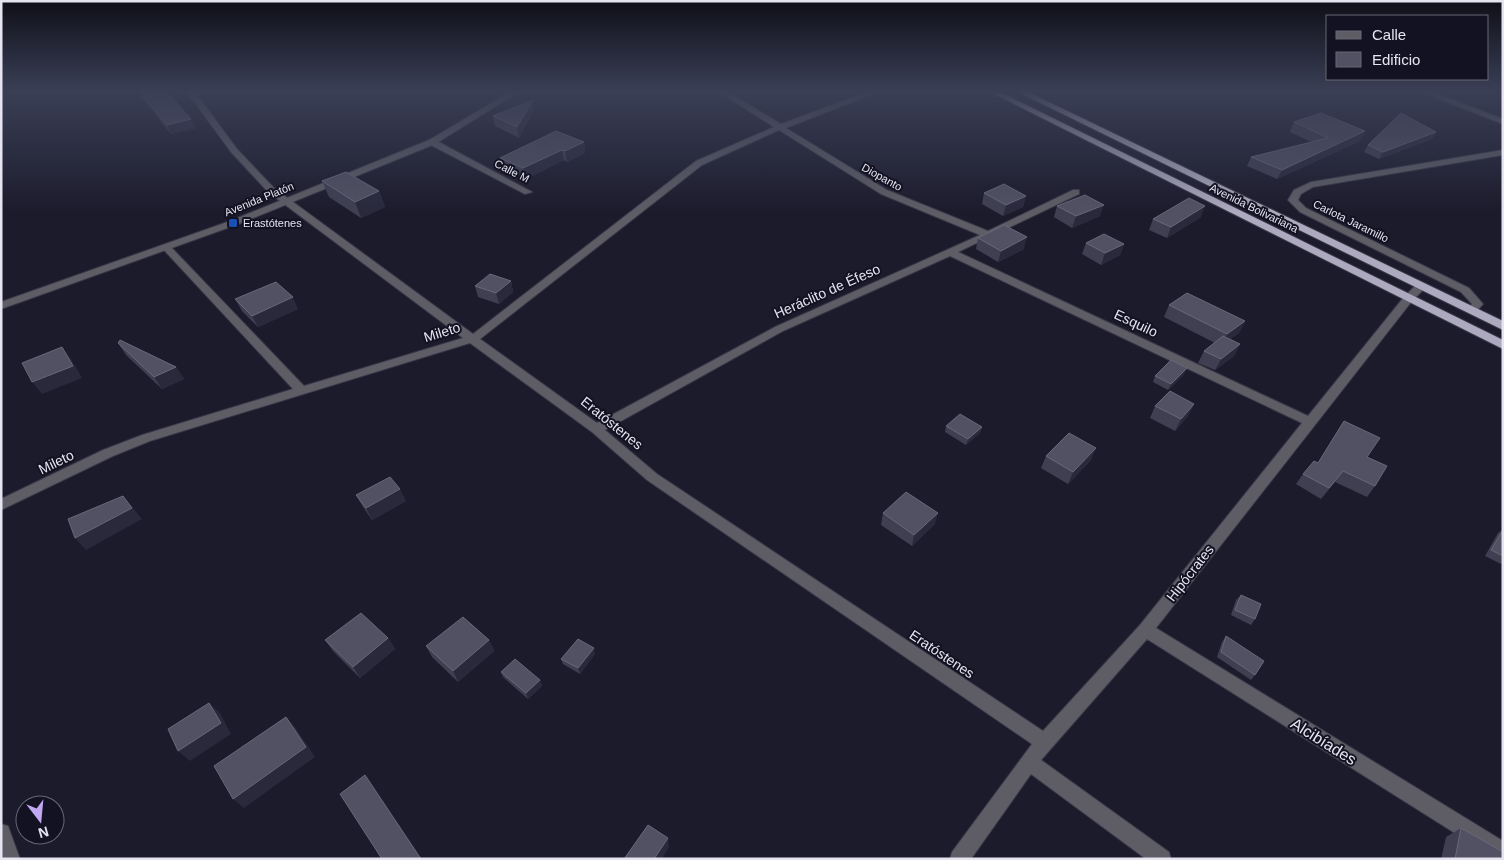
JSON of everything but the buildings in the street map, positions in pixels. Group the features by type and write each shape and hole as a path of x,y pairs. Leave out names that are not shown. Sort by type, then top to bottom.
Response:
{"highway":[{"name":"Avenida Bolivariana","path":"1074,132 1503,345"},
{"name":"Avenida Bolivariana","path":"1104,132 1503,326"}],"street":[{"name":"Eratóstenes","path":"220,132 238,157 263,184 285,202 474,338 596,429 652,478 1044,742"},
{"name":"Avenida Platón","path":"1,306 285,202 432,142 448,132"},
{"name":"Mileto","path":"1,505 108,453 146,438 474,338 700,163 769,132"},
{"name":"Diopanto","path":"785,132 884,192 988,235"},
{"name":"Calle M","path":"432,142 528,192"},
{"name":"Carlota Jaramillo","path":"1471,311 1478,304 1465,290 1303,210 1293,200 1297,192 1311,185 1503,152"},
{"name":"Heráclito de Éfeso","path":"596,429 780,329 988,235 1076,192"},
{"path":"166,247 301,390"},
{"name":"Esquilo","path":"950,252 1309,422"},
{"name":"Hipócrates","path":"959,859 1044,742 1145,630 1309,422 1408,299 1420,287"},
{"name":"Alcibíades","path":"1145,630 1503,852"},
{"path":"1029,762 1162,859"},
{"path":"1,833 11,859"}],"place":[{"name":"Erastótenes","path":"233,223"}]}
